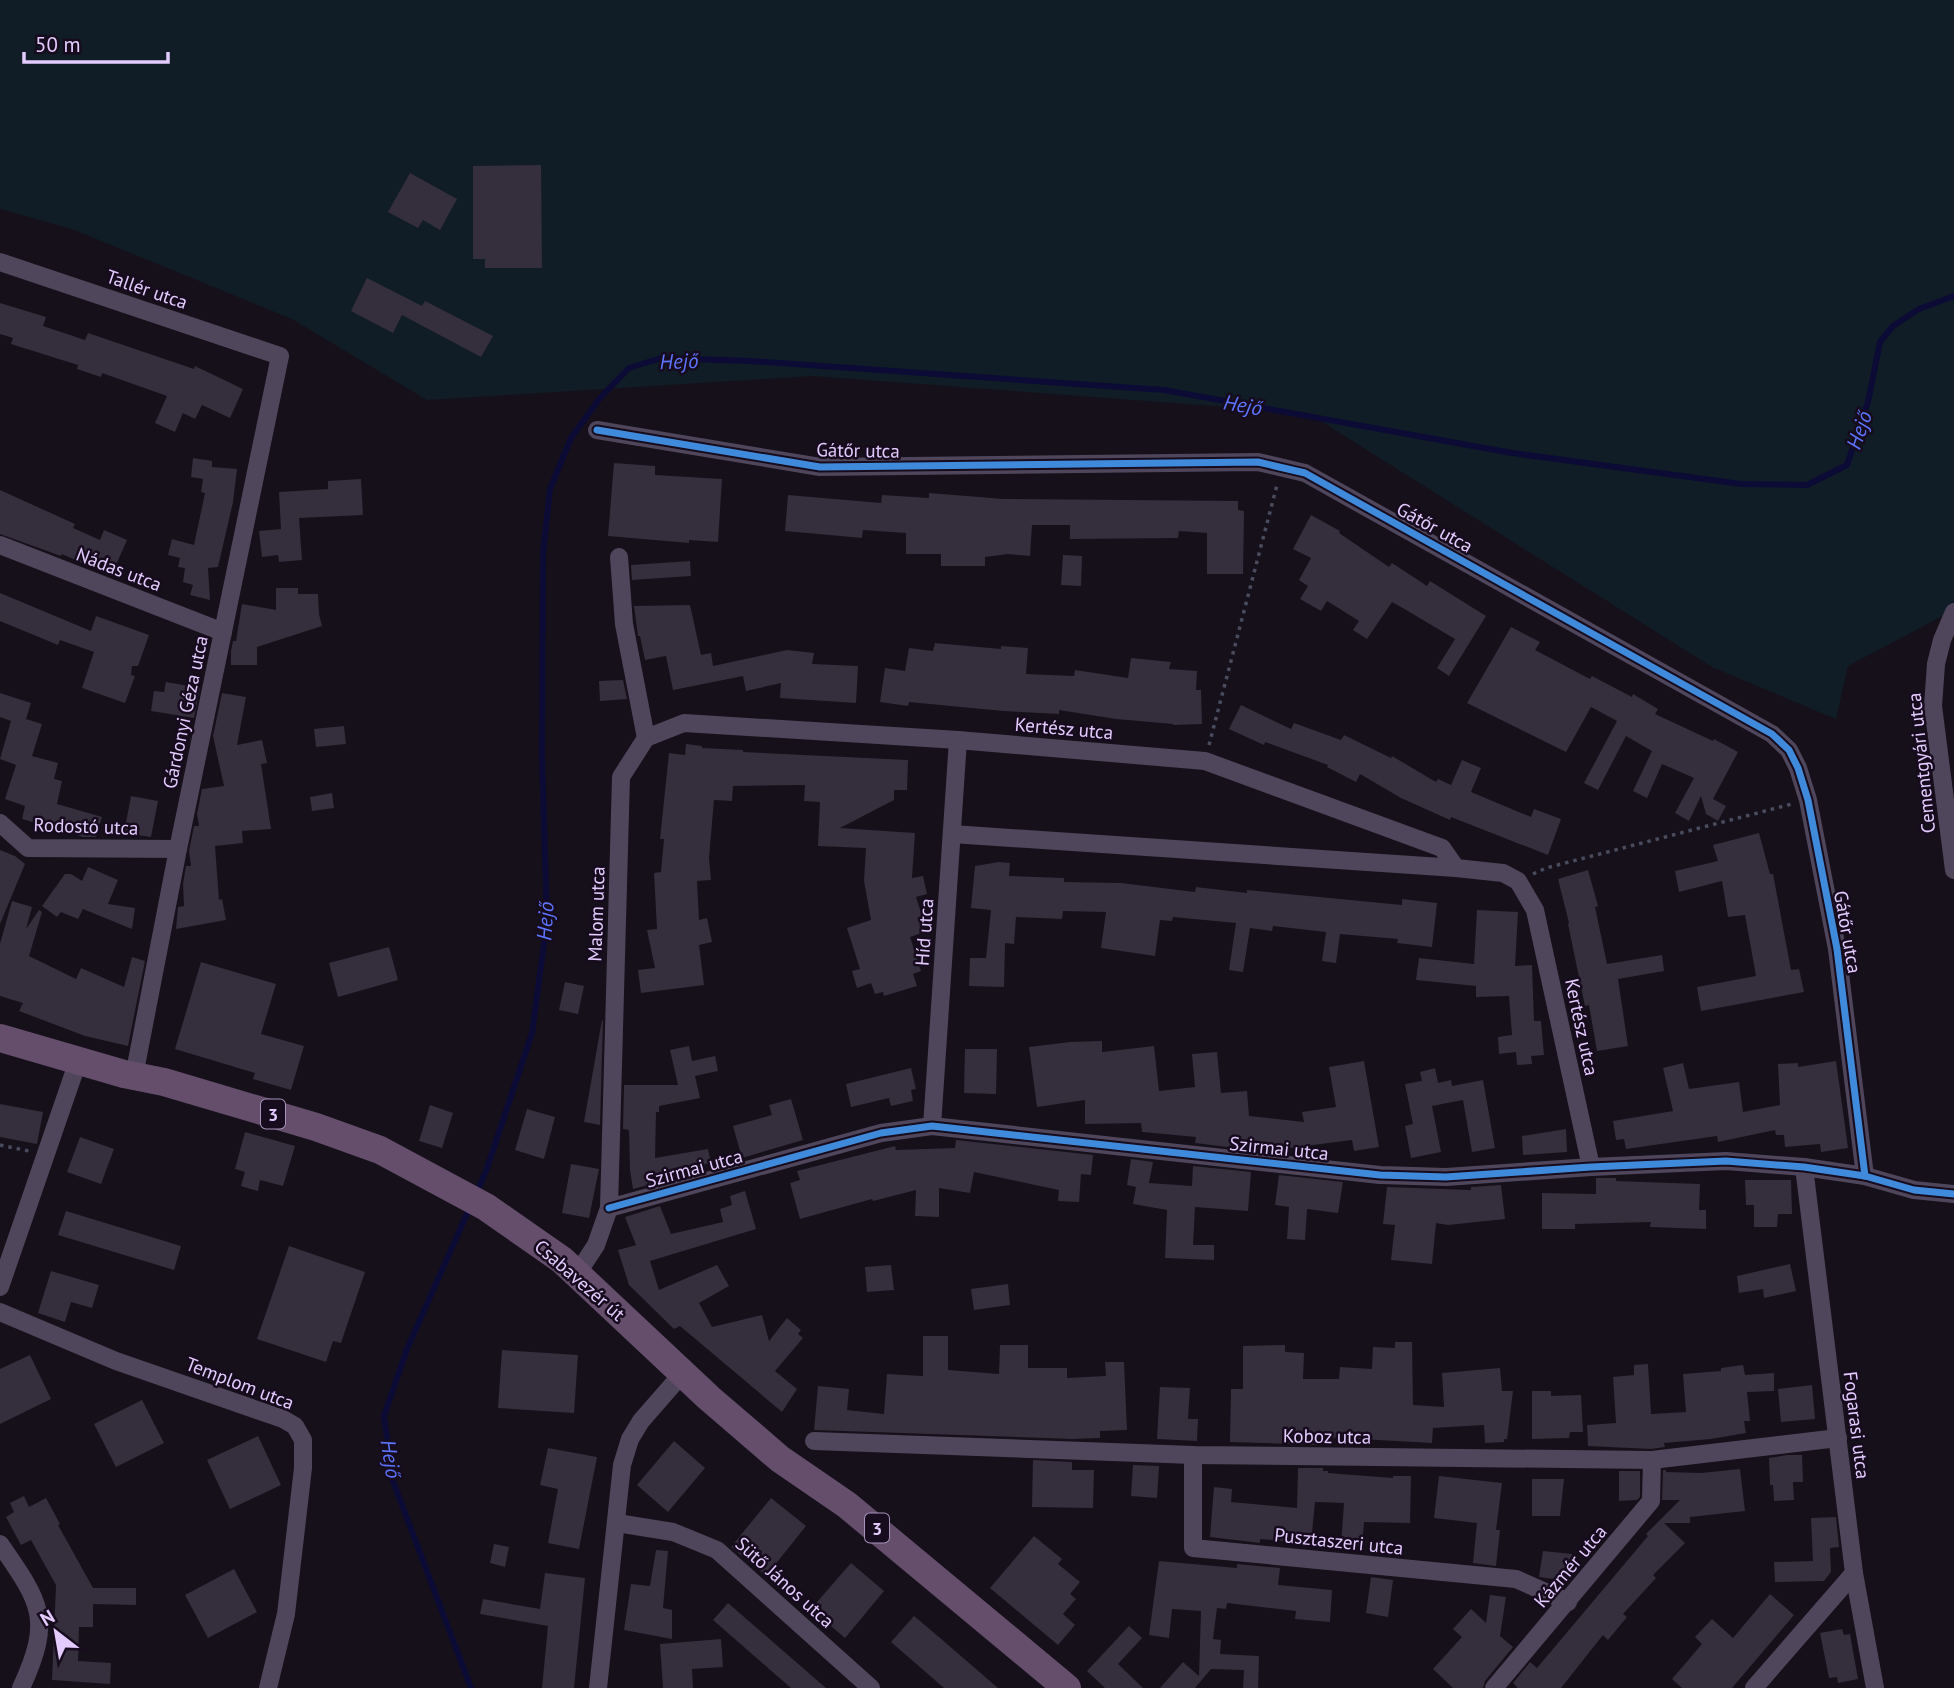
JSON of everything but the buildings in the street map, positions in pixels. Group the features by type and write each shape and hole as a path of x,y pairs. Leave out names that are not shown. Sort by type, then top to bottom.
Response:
{"main road":[{"name":"Csabavezér út","path":"0,1038 78,1062 164,1082 328,1131 380,1150 486,1207 578,1274 682,1374 780,1459 847,1505 1067,1688"}],"street":[{"name":"Tallér utca","path":"0,262 280,356"},
{"name":"Gárdonyi Géza utca","path":"134,1076 280,356"},
{"name":"Gátőr utca","path":"597,430 820,467 1258,462 1282,466 1305,473 1772,734 1789,750 1808,800 1837,949 1865,1176"},
{"name":"Nádas utca","path":"0,545 223,632"},
{"path":"619,557 624,624 646,738"},
{"name":"Cementgyári utca","path":"1954,612 1942,640 1936,664 1933,706 1954,870"},
{"name":"Kertész utca","path":"646,738 684,723 958,740 1205,761 1442,848 1456,868"},
{"name":"Malom utca","path":"578,1274 596,1245 609,1208 621,777 646,738"},
{"name":"Híd utca","path":"932,1126 958,740"},
{"name":"Rodostó utca","path":"0,823 28,848 178,849"},
{"path":"952,834 1456,868 1503,873 1518,881"},
{"name":"Kertész utca","path":"1518,881 1535,910 1591,1167"},
{"path":"0,1287 78,1062"},
{"name":"Szirmai utca","path":"609,1208 881,1133 932,1126 1380,1175 1446,1177 1726,1161 1804,1167 1865,1176 1914,1189 1954,1194"},
{"name":"Fogarasi utca","path":"1804,1167 1854,1573 1875,1688"},
{"name":"Templom utca","path":"0,1312 116,1361 283,1419 295,1426 303,1440 303,1468 286,1615 268,1688"},
{"path":"598,1688 622,1465 630,1439 641,1421 682,1374"},
{"name":"Koboz utca","path":"814,1441 1193,1455 1652,1460 1838,1438"},
{"name":"Pusztaszeri utca","path":"1193,1455 1193,1548 1516,1579 1568,1602"},
{"name":"Kázmér utca","path":"1494,1688 1651,1501 1652,1460"},
{"name":"Sütő János utca","path":"617,1523 673,1532 718,1549 871,1688"},
{"path":"0,1544 34,1596 41,1628 32,1663 21,1688"},
{"path":"1754,1688 1854,1573"}],"path":[{"path":"1205,761 1282,466"},
{"path":"1518,881 1546,868 1808,800"},
{"path":"0,1145 46,1154"}],"shaded area":[{"path":"0,0 1954,0 1954,610 1848,666 1836,719 1712,667 1308,413 813,376 427,400 292,319 72,229 0,209"}],"waterway":[{"name":"Hejő","path":"476,1194 532,1033 547,921 542,757 543,554 550,489 571,438 600,398 629,368 661,358 750,361 1164,390 1512,453 1741,484 1807,485 1847,465 1868,402 1880,342 1893,326 1919,309 1954,296"},
{"name":"Hejő","path":"470,1207 407,1349 384,1416 393,1481 471,1688"}],"cycle path":[{"path":"597,430 820,467 1258,462 1305,473 1772,734 1789,750 1808,800 1837,949 1865,1176"},
{"path":"609,1208 881,1133 932,1126 1380,1175 1446,1177 1726,1161 1804,1167 1865,1176 1914,1190 1954,1194"}]}
